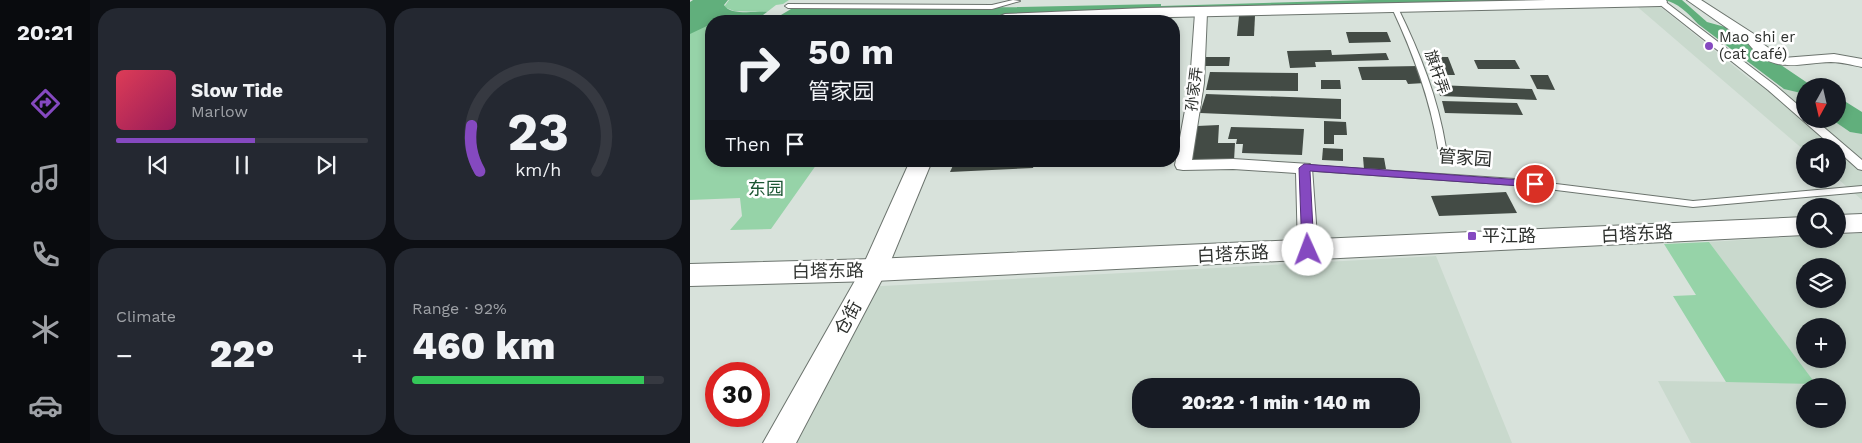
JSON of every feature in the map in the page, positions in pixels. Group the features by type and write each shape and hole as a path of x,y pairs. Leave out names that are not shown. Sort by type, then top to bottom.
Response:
{"main road":[{"path":"1846,224 1862,223"},
{"name":"白塔东路","path":"690,274 874,270 1796,226"}],"street":[{"path":"1693,0 1752,39 1758,47 1780,62 1834,58 1862,63"},
{"path":"1136,15 1659,1 1772,88 1796,109"},
{"path":"1008,15 1017,2"},
{"name":"孙家弄","path":"1183,165 1197,83 1201,13"},
{"path":"1818,128 1862,166"},
{"name":"管家园","path":"1183,165 1233,164 1304,168"},
{"name":"仓街","path":"779,443 874,270 918,167"},
{"path":"1304,168 1308,250"}],"lane":[{"path":"788,6 992,7 1017,2"},
{"name":"旗杆弄","path":"1396,8 1419,58 1439,120 1442,148"},
{"name":"管家园","path":"1304,168 1515,182 1693,204 1862,189"}],"shaded area":[{"path":"693,0 728,0 724,5 732,11 767,12 763,15 705,15 705,27 690,34 690,2"},
{"path":"1369,0 1664,0 997,15 781,15 791,9 1161,4 1161,6"},
{"path":"1652,0 1751,80 1796,92 1796,128 1844,128 1850,132 1862,134 1862,200 1846,186 1846,138 1796,138 1796,143 1633,3"},
{"path":"1664,0 1682,0 1707,22 1725,27 1800,78 1796,78 1796,92 1784,89 1698,24 1683,9"},
{"path":"1846,102 1862,112 1862,134 1850,132 1844,128 1846,128"},
{"path":"1862,233 1862,443 1691,443 1658,381 1796,383 1796,428 1846,428 1846,378 1810,378 1803,368 1846,368 1846,318 1796,318 1796,359 1709,242 1796,237 1796,248 1846,248 1846,234"},
{"path":"1436,256 1512,443 785,443 864,287"}],"green space":[{"path":"729,0 789,0 783,4 776,5 767,12 734,11 724,7"},
{"name":"东园","path":"690,19 705,20 705,167 815,167 771,229 730,230 742,216 740,198 690,200"},
{"path":"1709,242 1796,358 1796,368 1804,368 1811,378 1796,378 1796,384 1726,382 1673,296 1696,295 1664,244"}],"building":[{"path":"1239,16 1255,16 1254,36 1237,36"},
{"path":"1346,32 1387,32 1391,42 1349,43"},
{"path":"1331,50 1332,55 1386,53 1389,60 1315,62 1316,67 1290,68 1287,51"},
{"path":"1206,57 1230,57 1229,66 1205,66"},
{"path":"1429,57 1448,57 1455,75 1436,75"},
{"path":"1474,60 1515,60 1520,69 1478,69"},
{"path":"1420,66 1425,83 1408,84 1406,80 1362,80 1358,67"},
{"path":"1210,72 1298,73 1298,91 1206,90"},
{"path":"1530,75 1548,75 1555,90 1537,89"},
{"path":"1321,80 1340,80 1341,89 1321,89"},
{"path":"1438,85 1532,89 1537,100 1440,96"},
{"path":"1206,94 1341,99 1341,119 1200,113"},
{"path":"1442,101 1517,103 1523,115 1445,113"},
{"path":"1324,121 1346,122 1347,135 1334,135 1334,144 1324,144"},
{"path":"1219,125 1218,143 1235,143 1234,161 1192,162 1197,126"},
{"path":"1231,127 1304,129 1302,155 1242,153 1243,144 1236,144 1237,139 1228,139"},
{"path":"1323,148 1343,149 1343,161 1322,160"},
{"path":"1363,157 1384,158 1386,169 1364,169"},
{"path":"952,167 1033,167 1033,168 950,172"},
{"path":"1506,192 1517,213 1439,216 1431,196"}],"place":[{"name":"Mao shi er (cat café)","path":"1709,46"},
{"name":"平江路","path":"1472,236"}],"route":[{"path":"1308,250 1304,168 1446,176 1535,184"}]}
